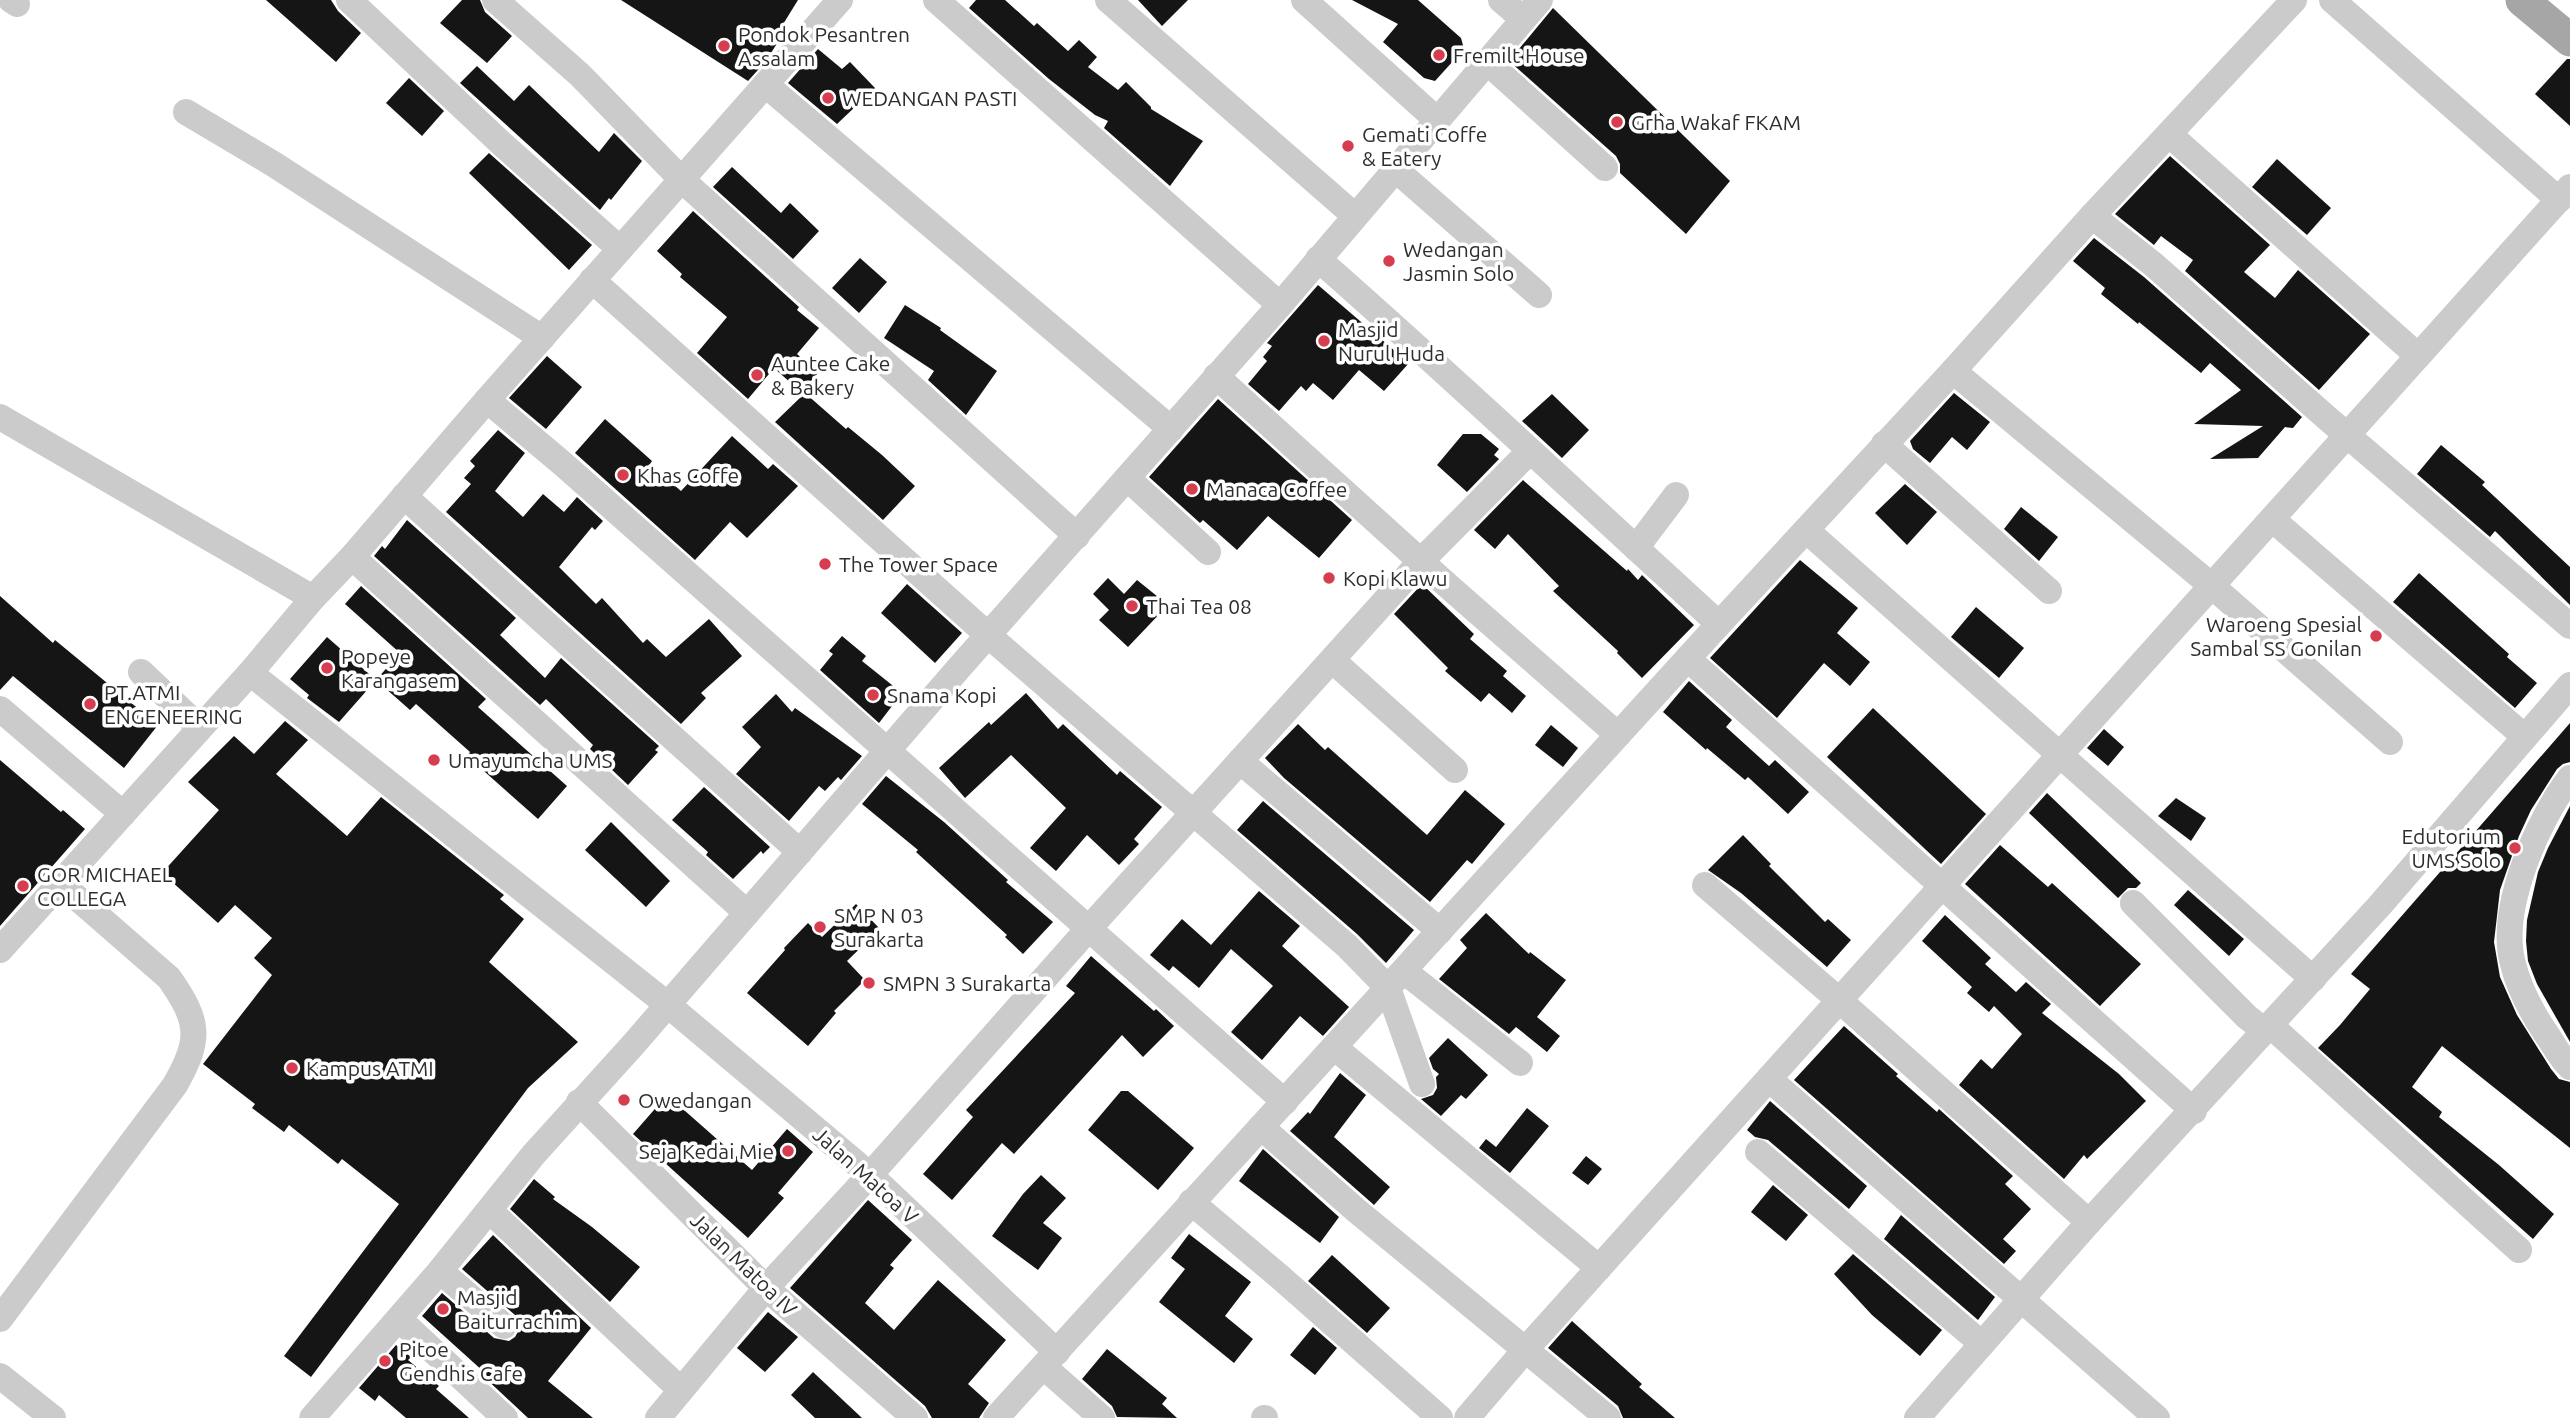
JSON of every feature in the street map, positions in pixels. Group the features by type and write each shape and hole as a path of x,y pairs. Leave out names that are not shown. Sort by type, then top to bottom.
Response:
{"main road":[{"path":"2522,0 2570,40"}],"street":[{"path":"349,0 502,144 620,248"},
{"path":"495,0 580,75 682,180 1077,536"},
{"path":"0,950 250,673 840,0"},
{"path":"936,0 1280,305"},
{"path":"1108,0 1355,216"},
{"path":"1304,0 1437,120"},
{"path":"312,1418 399,1319 579,1102 668,1005 958,669 1280,305 1532,10 1501,0"},
{"path":"996,1418 2092,216 2294,0"},
{"path":"1467,1418 2564,193 2332,0"},
{"path":"1487,62 1605,168"},
{"path":"766,85 1171,429"},
{"path":"186,112 275,165 542,338"},
{"path":"2169,135 2418,356"},
{"path":"1395,169 1539,295"},
{"path":"2092,216 2154,265 2347,435 2570,625"},
{"path":"1318,259 1719,624"},
{"path":"593,280 989,636 1193,814 1396,979 1520,1063"},
{"path":"1953,371 2212,586 2390,742"},
{"path":"1216,376 1618,735"},
{"path":"487,400 563,464 1284,1102"},
{"path":"0,417 313,598"},
{"path":"1884,444 2049,591"},
{"path":"658,1418 766,1288 1088,929 1421,561 1529,452"},
{"path":"1128,478 1208,552"},
{"path":"1636,548 1676,495"},
{"path":"404,496 800,852"},
{"path":"2272,519 2525,737"},
{"path":"1806,530 2313,979"},
{"path":"352,557 747,913"},
{"path":"1688,659 2194,1111"},
{"path":"1332,660 1455,770"},
{"path":"141,672 200,728"},
{"name":"Jalan Matoa V","path":"250,673 668,1005 870,1175 1050,1360 1102,1418"},
{"path":"1917,1418 2089,1222 2313,979 2570,685"},
{"path":"0,709 122,814"},
{"path":"1240,761 1440,931"},
{"path":"2570,778 2533,840 2510,923 2512,962 2531,1011 2570,1067"},
{"path":"0,1319 174,1085 189,1060 195,1039 192,1019 169,978 60,883"},
{"path":"1705,885 2089,1222"},
{"path":"2133,904 2247,1017 2267,1028 2519,1250"},
{"path":"1396,979 1422,1084"},
{"path":"1334,1047 1599,1268"},
{"path":"1769,1079 2157,1418"},
{"name":"Jalan Matoa IV","path":"579,1102 766,1288 915,1418"},
{"path":"1261,1127 1357,1211 1608,1418"},
{"path":"1758,1152 1982,1344"},
{"path":"1191,1202 1440,1418"},
{"path":"490,1211 681,1390"},
{"path":"440,1270 504,1326"},
{"path":"399,1319 505,1418"},
{"path":"0,1376 52,1418"}],"building":[{"path":"266,0 331,0 338,11 361,33 336,62"},
{"path":"462,0 480,0 485,12 512,36 487,63 440,23"},
{"name":"Pondok Pesantren Assalam","path":"621,0 798,0 777,34 781,37 766,61 748,81"},
{"path":"976,0 1005,0 1034,26 1037,23 1068,51 1079,40 1097,57 1088,67 1118,90 1126,82 1151,109 1203,141 1170,186 1104,128 1108,121 1095,115 1049,79 969,8"},
{"path":"1138,0 1188,0 1162,26"},
{"path":"1352,0 1418,0 1461,38 1464,49 1435,81 1424,78 1383,42 1398,24"},
{"name":"Grha Wakaf FKAM","path":"1553,8 1730,181 1686,234 1620,173 1616,156 1509,61"},
{"name":"WEDANGAN PASTI","path":"818,49 842,69 850,62 875,88 837,124 788,83"},
{"path":"2567,59 2570,59 2570,126 2535,94"},
{"path":"477,66 514,101 529,85 599,152 614,133 642,161 600,210 460,83"},
{"path":"409,78 444,111 422,136 386,103"},
{"path":"489,153 592,245 569,270 469,173"},
{"path":"2170,156 2270,245 2244,272 2275,298 2298,270 2370,334 2319,390 2185,271 2193,260 2161,236 2154,245 2115,214"},
{"path":"2277,159 2331,208 2307,235 2252,187"},
{"path":"732,167 781,213 790,203 819,231 793,259 713,187"},
{"path":"693,211 819,328 797,354 818,373 801,392 774,368 748,399 697,353 727,317 680,277 682,274 657,251"},
{"path":"2094,238 2144,277 2302,417 2293,428 2285,427 2258,458 2210,459 2263,426 2194,424 2241,390 2210,363 2201,373 2101,294 2105,288 2073,261"},
{"path":"860,258 887,282 859,313 832,288"},
{"name":"Masjid Nurul Huda","path":"1318,285 1409,363 1384,391 1359,370 1333,400 1313,383 1306,391 1301,386 1279,411 1248,384 1267,361 1263,357 1272,346 1267,343"},
{"path":"905,305 941,328 940,330 997,371 966,415 928,380 934,371 884,338"},
{"path":"547,356 582,387 546,429 509,398"},
{"path":"805,393 846,429 848,427 882,455 915,486 883,520 775,422"},
{"path":"1954,393 1990,422 1967,450 1952,437 1930,463 1913,449 1910,441"},
{"path":"1552,394 1589,430 1562,458 1522,421"},
{"path":"1218,399 1352,520 1319,558 1268,516 1237,550 1203,520 1200,523 1149,477"},
{"path":"605,419 681,491 732,436 768,469 773,464 798,486 747,538 730,522 695,560 575,453"},
{"path":"498,430 525,453 495,491 523,517 543,494 564,512 577,497 603,521 595,530 592,527 559,567 596,604 602,598 643,643 647,639 666,657 709,619 742,656 701,693 706,698 681,724 446,512 471,484 464,478 475,466 470,461"},
{"path":"1463,434 1481,434 1499,449 1494,455 1499,459 1467,492 1437,465"},
{"path":"2441,445 2485,482 2482,485 2570,567 2570,605 2495,531 2490,537 2417,474"},
{"path":"1523,480 1638,580 1642,575 1694,625 1642,678 1618,651 1553,591 1559,586 1508,534 1495,549 1474,530"},
{"path":"1905,484 1937,512 1907,545 1875,513"},
{"path":"2021,507 2058,537 2039,561 2004,529"},
{"path":"407,520 516,618 500,635 545,678 561,658 659,746 655,750 658,752 628,785 590,749 593,745 546,699 540,705 374,556 382,546 385,549"},
{"path":"1800,560 1858,608 1837,633 1870,662 1850,686 1824,663 1777,718 1710,658"},
{"path":"2419,573 2509,654 2507,657 2537,683 2515,708 2393,602"},
{"path":"1108,578 1124,594 1137,580 1168,605 1128,647 1099,620 1109,610 1093,594"},
{"path":"907,584 962,633 935,663 881,613"},
{"path":"1422,584 1474,634 1470,639 1507,671 1503,676 1526,696 1512,713 1489,693 1481,702 1445,671 1448,668 1394,614"},
{"path":"361,586 486,699 478,707 567,786 538,819 467,756 470,752 416,704 410,710 376,680 400,653 345,604"},
{"name":"PT.ATMI ENGENEERING","path":"0,596 53,643 55,640 158,725 124,768 13,676 0,690"},
{"path":"1976,607 2024,648 1999,678 1951,637"},
{"path":"842,636 866,656 862,661 902,693 879,723 820,670 833,654 829,651"},
{"path":"327,637 376,680 339,722 307,698 309,695 290,679"},
{"path":"1689,681 1732,720 1726,727 1769,766 1775,760 1809,792 1788,814 1748,777 1745,780 1663,712"},
{"path":"1026,693 1058,729 1063,724 1117,775 1120,771 1162,807 1134,839 1139,844 1119,865 1087,835 1056,871 1030,848 1066,808 1011,755 965,798 939,768 989,722 991,725"},
{"path":"776,694 792,712 795,708 862,756 841,780 838,777 825,791 819,786 789,821 736,774 761,747 742,727"},
{"path":"1873,708 1986,814 1941,864 1827,757"},
{"path":"285,721 308,740 276,774 347,836 381,797 504,895 500,899 524,919 489,962 578,1042 528,1088 311,1377 284,1356 399,1204 342,1159 338,1164 289,1125 284,1132 252,1108 255,1104 203,1064 272,975 254,958 272,938 235,905 218,923 162,873 219,810 188,782 234,736 254,754"},
{"name":"Edutorium UMS Solo","path":"2570,723 2570,762 2557,769 2531,810 2519,836 2500,890 2494,942 2500,977 2517,1015 2551,1069 2559,1079 2570,1082 2570,1148 2442,1046 2412,1087 2442,1112 2439,1117 2554,1214 2533,1239 2318,1048 2370,989 2351,974"},
{"path":"1298,724 1325,750 1328,747 1427,835 1465,790 1505,824 1472,864 1467,860 1430,902 1284,778 1265,758"},
{"path":"1551,725 1578,748 1563,767 1535,745"},
{"path":"2104,729 2124,747 2108,766 2087,748"},
{"path":"0,760 85,829 0,926"},
{"path":"886,776 944,822 1008,880 1006,882 1053,922 1023,954 1005,937 1007,935 916,852 918,850 862,804"},
{"path":"704,787 770,847 763,854 761,851 733,879 672,820"},
{"path":"2047,793 2141,883 2136,888 2128,888 2118,898 2029,813"},
{"path":"2176,798 2206,818 2191,841 2158,816"},
{"path":"1263,801 1414,930 1386,963 1357,934 1237,830"},
{"path":"2570,806 2570,1042 2537,984 2528,961 2526,941 2527,920 2538,872"},
{"path":"611,822 670,881 646,907 585,850"},
{"path":"1743,835 1771,864 1769,866 1825,922 1828,919 1851,940 1827,967 1741,893 1708,870"},
{"path":"2000,845 2048,887 2052,883 2141,964 2100,1006 1965,884"},
{"path":"2188,890 2244,939 2229,956 2174,905"},
{"path":"1259,891 1300,926 1282,946 1349,1007 1323,1036 1300,1016 1262,1060 1231,1032 1273,986 1231,949 1199,988 1173,966 1169,971 1150,955 1182,919 1211,945"},
{"path":"856,904 880,929 847,961 865,980 834,1011 836,1013 808,1046 747,993 808,923 822,937"},
{"path":"1486,913 1529,954 1530,952 1566,980 1537,1017 1560,1036 1547,1052 1516,1027 1509,1034 1439,979 1467,948 1460,940"},
{"path":"1945,915 1991,958 1985,964 2016,992 2026,982 2051,1004 2042,1013 2119,1074 2146,1101 2087,1159 2084,1155 2064,1179 1959,1085 1981,1059 1992,1069 2022,1034 1994,1006 1989,1012 1967,993 1972,987 1922,941"},
{"path":"1091,956 1174,1026 1143,1057 1122,1035 1014,1154 1002,1143 952,1200 923,1174 973,1117 966,1110 1075,993 1066,986"},
{"path":"1844,1026 1898,1074 1896,1076 1937,1112 1939,1109 2013,1176 2005,1184 2031,1209 2003,1239 2016,1251 2004,1264 1794,1080"},
{"path":"1448,1038 1488,1075 1466,1099 1461,1095 1441,1116 1421,1099 1433,1095 1437,1088 1436,1077 1439,1074 1433,1069 1429,1058"},
{"path":"1340,1073 1366,1095 1334,1137 1390,1187 1374,1205 1290,1131 1308,1112 1310,1114"},
{"path":"1121,1091 1128,1091 1194,1148 1158,1190 1088,1130"},
{"path":"667,1095 752,1170 787,1129 813,1152 778,1193 784,1198 748,1238 633,1134"},
{"path":"1770,1101 1867,1186 1849,1209 1768,1140 1755,1137 1747,1130"},
{"path":"1527,1108 1549,1126 1510,1173 1479,1148 1486,1139 1496,1147"},
{"path":"1263,1149 1339,1217 1320,1243 1239,1181"},
{"path":"1586,1156 1602,1169 1588,1185 1572,1173"},
{"path":"1041,1175 1066,1198 1043,1223 1062,1238 1038,1270 992,1236 1023,1194"},
{"path":"534,1179 555,1197 553,1199 640,1267 610,1302 510,1209"},
{"path":"1773,1185 1808,1215 1786,1241 1751,1212"},
{"path":"868,1200 912,1240 890,1265 894,1268 865,1303 894,1330 938,1280 1006,1340 968,1384 989,1403 979,1418 932,1418 925,1406 790,1288"},
{"path":"1901,1215 1995,1297 1978,1320 1884,1239"},
{"path":"1189,1234 1251,1282 1225,1316 1253,1339 1234,1363 1159,1302 1185,1269 1171,1258"},
{"path":"493,1235 591,1328 548,1381 593,1418 528,1418 481,1374 484,1372 422,1316 442,1293 494,1338 509,1341 515,1337 520,1328 515,1315 462,1269"},
{"path":"1853,1254 1942,1330 1920,1356 1872,1315 1834,1274"},
{"path":"1332,1255 1390,1308 1367,1333 1308,1281"},
{"path":"768,1312 798,1337 765,1372 737,1348"},
{"path":"1572,1321 1642,1384 1639,1387 1675,1418 1623,1418 1618,1406 1548,1348"},
{"path":"1313,1327 1337,1348 1315,1375 1290,1355"},
{"path":"396,1345 411,1357 408,1360 439,1386 436,1389 469,1418 406,1418 379,1395 375,1401 359,1388"},
{"path":"1107,1349 1167,1398 1162,1404 1177,1418 1117,1417 1112,1406 1082,1379"},
{"path":"813,1372 862,1418 815,1418 791,1395"}],"place":[{"name":"Pondok Pesantren Assalam","path":"724,46"},
{"name":"Fremilt House","path":"1439,55"},
{"name":"WEDANGAN PASTI","path":"828,98"},
{"name":"Grha Wakaf FKAM","path":"1617,122"},
{"name":"Gemati Coffe & Eatery","path":"1348,146"},
{"name":"Wedangan Jasmin Solo","path":"1389,261"},
{"name":"Masjid Nurul Huda","path":"1324,341"},
{"name":"Auntee Cake & Bakery","path":"757,375"},
{"name":"Khas Coffe","path":"623,475"},
{"name":"Manaca Coffee","path":"1192,489"},
{"name":"The Tower Space","path":"825,564"},
{"name":"Kopi Klawu","path":"1329,578"},
{"name":"Thai Tea 08","path":"1132,606"},
{"name":"Waroeng Spesial Sambal SS Gonilan","path":"2376,636"},
{"name":"Popeye Karangasem","path":"327,668"},
{"name":"Snama Kopi","path":"873,695"},
{"name":"PT.ATMI ENGENEERING","path":"90,704"},
{"name":"Umayumcha UMS","path":"434,760"},
{"name":"Edutorium UMS Solo","path":"2515,848"},
{"name":"GOR MICHAEL COLLEGA","path":"23,886"},
{"name":"SMP N 03 Surakarta","path":"820,927"},
{"name":"SMPN 3 Surakarta","path":"869,983"},
{"name":"Kampus ATMI","path":"292,1068"},
{"name":"Owedangan","path":"624,1100"},
{"name":"Seja Kedai Mie","path":"788,1151"},
{"name":"Masjid Baiturrachim","path":"443,1309"},
{"name":"Pitoe Gendhis Cafe","path":"385,1361"}]}
